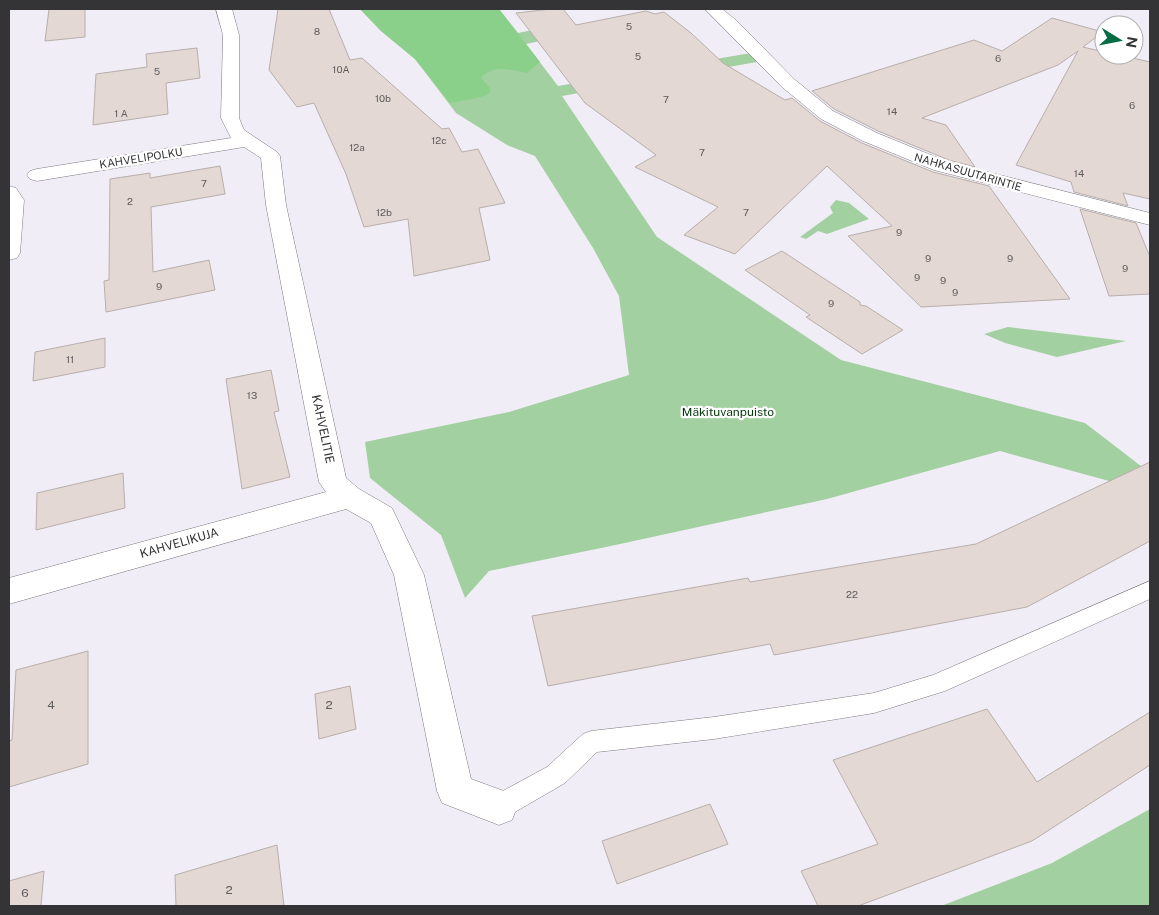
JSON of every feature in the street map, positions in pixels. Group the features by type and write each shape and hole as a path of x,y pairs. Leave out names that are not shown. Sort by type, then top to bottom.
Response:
{"street":[{"name":"KAHVELITIE","path":"224,9 231,35 230,118 236,133 246,141 261,148 270,156 276,205 334,482 349,497 382,516 409,575 455,791 499,807"},
{"name":"NAHKASUUTARINTIE","path":"713,9 730,23 788,83 827,115 870,137 940,166 1150,219"},
{"name":"KAHVELIPOLKU","path":"37,175 246,141"},
{"path":"9,192 14,200 9,253"},
{"name":"KAHVELIKUJA","path":"9,591 349,497"}],"lane":[{"path":"499,807 556,775 591,742 714,728 874,703 938,684 1150,590"}],"green space":[{"name":"Mäkituvanpuisto","path":"360,9 499,9 518,33 567,23 578,33 526,44 558,86 751,53 757,62 562,96 657,237 841,360 1085,423 1150,473 1150,507 1120,484 1000,451 827,499 489,571 465,598 441,535 370,478 365,442 509,412 629,375 619,296 593,248 535,156 507,145 456,113 415,59 381,31"},
{"path":"360,9 499,9 540,62 527,73 503,69 491,71 481,78 490,88 490,93 482,97 450,103 415,59 381,31"},
{"path":"836,200 849,203 869,219 827,234 818,231 806,239 800,237 833,213 830,207"},
{"path":"1008,327 1126,341 1057,357 1005,343 984,334"},
{"path":"1150,809 1150,906 941,906 1052,863"}],"building":[{"path":"49,9 85,9 85,37 45,41"},
{"path":"278,9 329,9 350,60 362,58 442,129 449,128 462,152 478,149 505,203 479,208 490,260 414,276 408,219 364,227 346,174 314,103 297,107 269,70"},
{"path":"563,9 576,25 646,11 655,14 664,12 691,33 723,63 785,100 792,98 820,121 862,143 933,172 989,186 1070,299 921,307 848,236 892,226 827,166 735,254 684,235 718,207 635,167 656,155 585,103 516,13"},
{"path":"1052,18 1094,30 1094,39 1083,47 1094,50 1094,65 1144,65 1144,61 1150,62 1150,199 1123,193 1128,206 1074,192 1071,182 1016,165 1078,51 1058,65 922,118 946,125 975,167 949,160 878,131 834,109 812,91 974,40 1002,51"},
{"path":"197,48 200,78 166,83 168,114 93,125 96,74 147,67 146,54"},
{"path":"220,166 225,194 151,207 153,272 209,260 215,290 106,312 104,281 109,280 110,179 150,173 150,178"},
{"path":"1080,209 1136,223 1150,257 1150,294 1109,296"},
{"path":"782,251 860,302 860,305 866,306 903,330 862,354 806,317 810,315 745,270"},
{"path":"105,338 105,367 33,381 35,352"},
{"path":"271,370 279,411 274,412 290,477 242,489 226,379"},
{"path":"1150,462 1150,541 1027,607 774,655 770,644 548,686 532,616 748,578 750,582 976,544"},
{"path":"123,473 125,508 36,530 37,493"},
{"path":"88,651 88,764 9,787 9,741 12,740 16,670"},
{"path":"350,686 356,729 319,739 315,694"},
{"path":"987,709 1037,782 1150,712 1150,765 1032,841 858,906 818,906 801,871 878,844 833,760"},
{"path":"710,804 728,844 617,884 602,841"},
{"path":"277,845 284,906 176,906 175,875"},
{"path":"44,871 41,906 9,906 9,881"}]}
